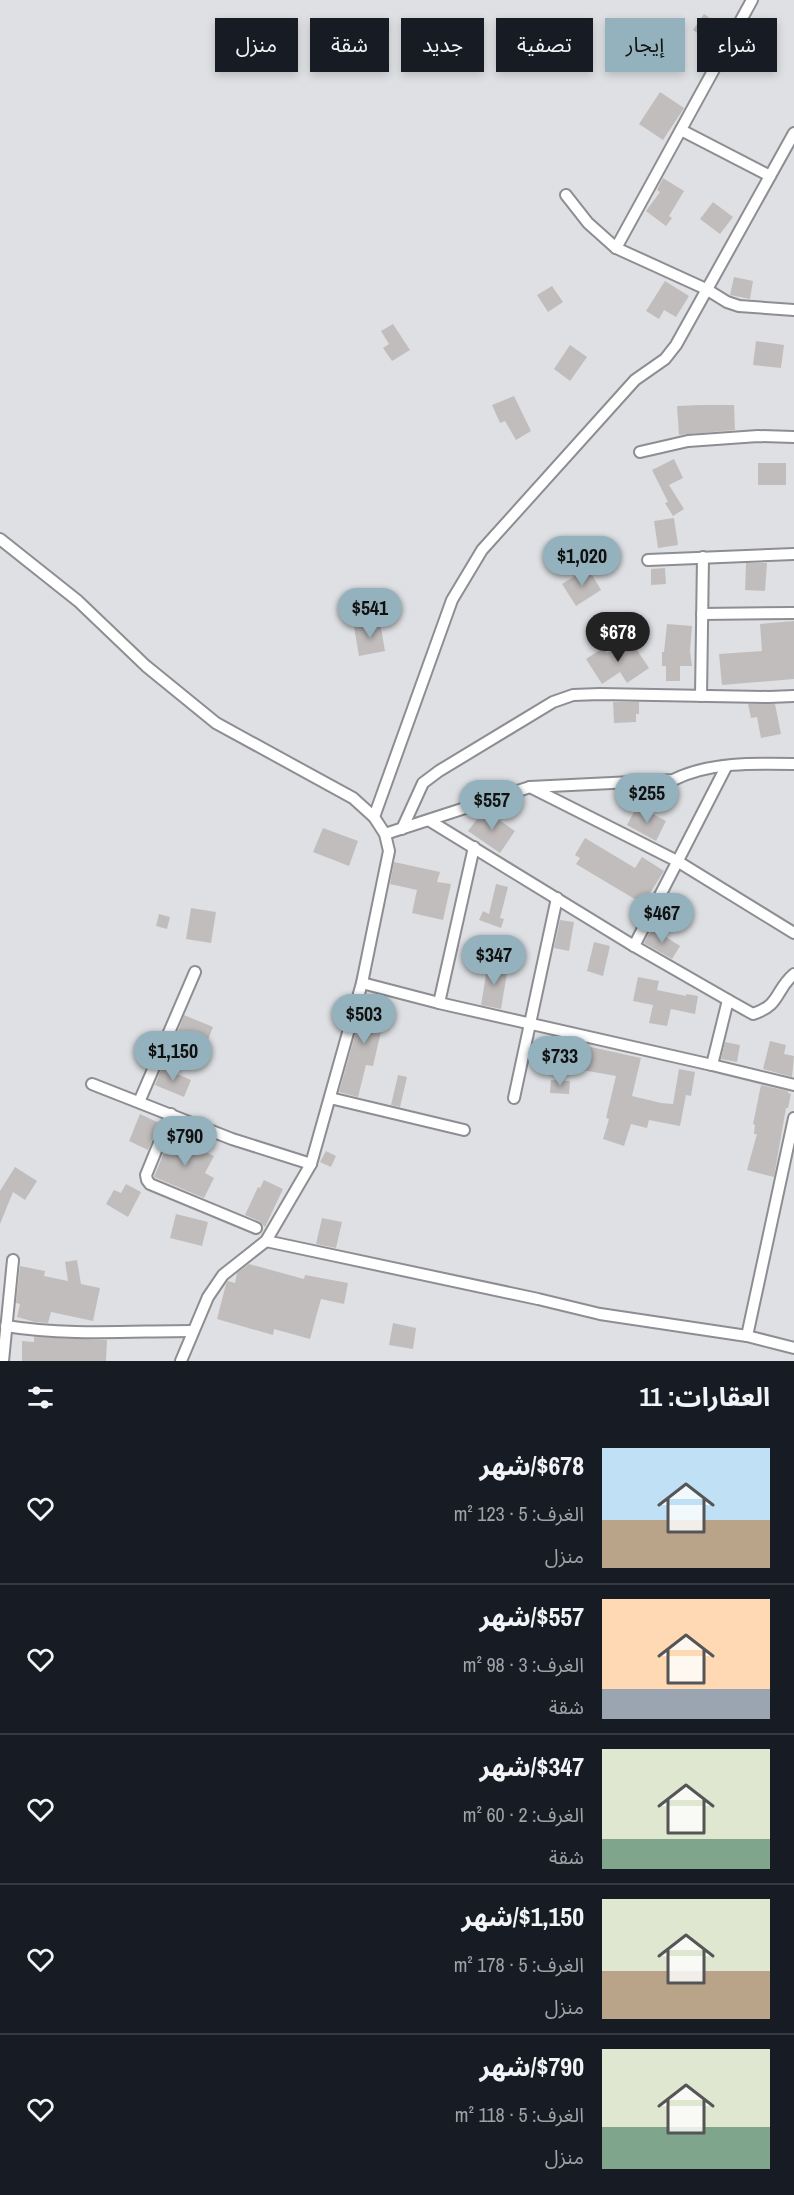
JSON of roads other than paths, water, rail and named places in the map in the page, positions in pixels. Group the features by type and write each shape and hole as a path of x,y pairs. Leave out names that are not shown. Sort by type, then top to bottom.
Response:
{"street":[{"path":"616,248 752,0"},
{"path":"681,130 770,176"},
{"path":"374,817 452,600 482,550 627,388 665,359 676,345 794,133"},
{"path":"566,195 588,223 616,248 706,289 727,302 739,306 794,310"},
{"path":"640,452 688,441 758,436 794,437"},
{"path":"0,539 78,601 146,666 216,723 353,798 374,817 386,834 389,851 362,983 311,1164 266,1241 223,1275 208,1297 181,1361"},
{"path":"648,560 794,554"},
{"path":"701,696 703,557"},
{"path":"702,614 794,613"},
{"path":"402,829 423,783 553,702 573,695 794,696"},
{"path":"386,834 530,787 673,780 691,771 751,763 794,764"},
{"path":"634,946 726,767"},
{"path":"530,787 677,861 794,933"},
{"path":"430,820 634,946 753,1014 773,1004 787,980 794,974"},
{"path":"439,1003 474,847"},
{"path":"514,1098 557,898"},
{"path":"139,1102 195,972"},
{"path":"362,983 794,1085"},
{"path":"712,1065 728,1000"},
{"path":"92,1084 232,1139 311,1164"},
{"path":"330,1098 464,1130"},
{"path":"171,1114 146,1175 150,1184 256,1227"},
{"path":"747,1335 794,1118"},
{"path":"266,1241 600,1314 747,1335 794,1348"},
{"path":"3,1361 6,1326 4,1312 13,1260"},
{"path":"6,1326 64,1332 193,1331"}]}
